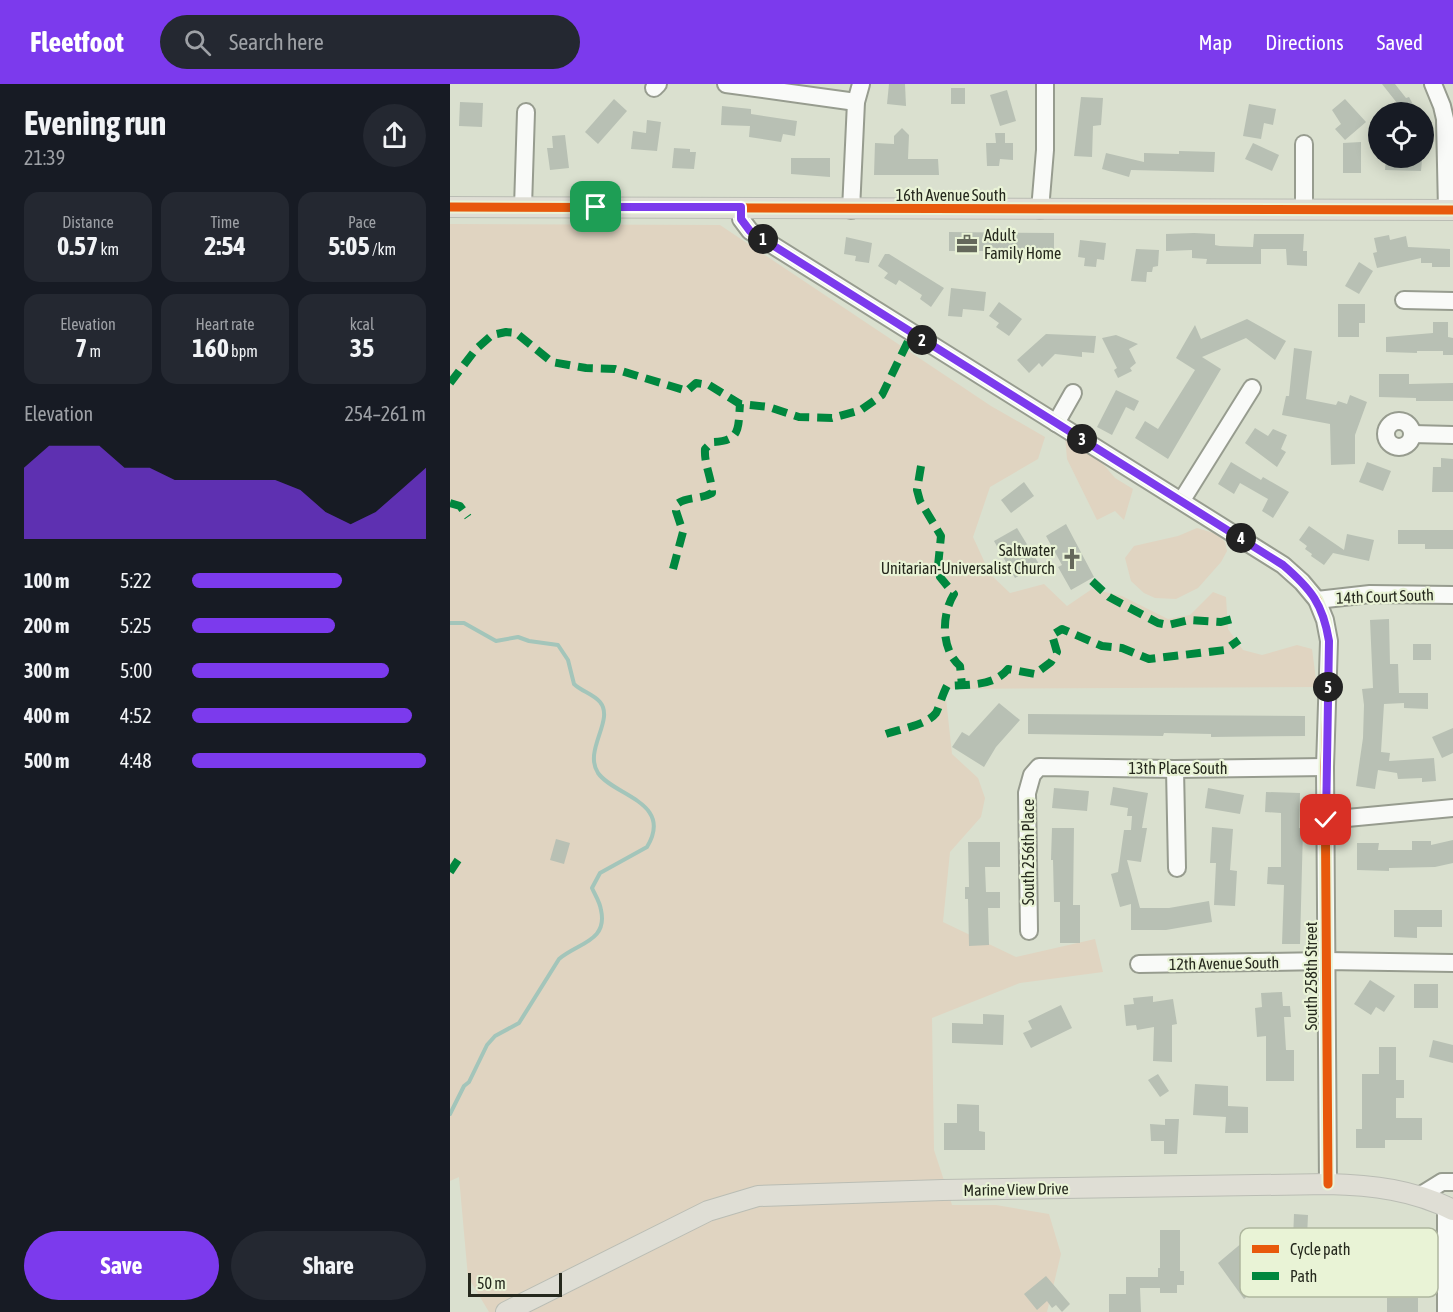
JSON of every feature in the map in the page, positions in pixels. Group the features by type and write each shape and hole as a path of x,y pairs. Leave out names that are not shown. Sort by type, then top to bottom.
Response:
{"main road":[{"name":"16th Avenue South","path":"450,207 1450,210"},
{"name":"Marine View Drive","path":"506,1312 708,1211 758,1196 943,1190 1328,1184 1365,1185 1421,1195 1449,1208"}],"street":[{"path":"726,84 856,102"},
{"path":"851,210 856,102 861,84"},
{"path":"1040,210 1045,150 1045,84"},
{"path":"1433,84 1445,119 1450,210"},
{"path":"523,207 526,112"},
{"path":"1304,144 1304,210"},
{"path":"741,207 741,219 750,231 1283,565 1317,600"},
{"path":"1404,300 1453,301"},
{"path":"1182,500 1252,388"},
{"path":"1056,423 1073,393"},
{"path":"1412,434 1453,435"},
{"name":"14th Court South","path":"1317,600 1370,594 1453,595"},
{"name":"South 258th Street","path":"1317,600 1325,620 1329,641 1326,767 1328,1184"},
{"name":"13th Place South","path":"1033,773 1044,766 1175,769 1326,767"},
{"path":"1175,769 1177,868"},
{"name":"South 256th Place","path":"1029,931 1028,793 1033,773"},
{"path":"1326,820 1453,808"},
{"name":"12th Avenue South","path":"1139,964 1453,963"},
{"path":"1421,1195 1442,1182 1453,1182"},
{"path":"1446,1312 1449,1208"}],"shaded area":[{"path":"450,224 720,225 991,406 1045,437 1038,459 990,487 973,537 990,574 1010,593 1044,584 1067,606 1092,589 1122,596 1168,619 1190,615 1213,592 1226,597 1228,629 1243,650 1262,655 1297,645 1312,649 1317,687 945,689 952,754 978,778 985,798 981,817 950,852 943,922 1016,957 1095,939 1103,972 1020,983 932,1018 934,1150 952,1205 996,1205 1049,1214 1061,1254 1047,1312 489,1312 468,1277 459,1177 450,1181"},
{"path":"1065,436 1103,464 1115,478 1133,489 1124,520 1115,511 1097,520 1067,459"},
{"path":"1197,528 1217,534 1225,542 1227,551 1221,562 1198,588 1176,599 1155,598 1144,593 1131,581 1125,558 1134,546 1178,536"}],"building":[{"path":"889,84 905,84 906,106 887,104"},
{"path":"1382,84 1395,84 1412,102 1396,102"},
{"path":"951,88 965,88 965,104 951,104"},
{"path":"1007,90 1016,121 1000,126 990,95"},
{"path":"1081,97 1103,98 1101,125 1093,126 1092,157 1074,156"},
{"path":"614,99 627,111 598,144 585,132"},
{"path":"1345,99 1366,122 1345,140 1335,129 1341,124 1332,110"},
{"path":"460,102 483,103 482,127 459,126"},
{"path":"1249,104 1276,109 1273,125 1264,123 1261,139 1243,136"},
{"path":"722,106 751,109 751,114 797,121 795,136 783,134 781,142 749,137 750,126 721,125"},
{"path":"647,120 661,122 657,151 631,149 633,131 646,133"},
{"path":"902,128 909,135 908,159 938,159 939,175 874,175 875,143 894,144 894,136"},
{"path":"995,133 1005,133 1005,143 1013,143 1013,160 1000,159 999,166 987,166 986,143 996,143"},
{"path":"565,135 569,168 550,170 547,148 553,148 552,136"},
{"path":"1361,142 1361,173 1343,173 1343,143"},
{"path":"1253,143 1279,155 1272,171 1245,159"},
{"path":"674,148 690,149 690,152 696,152 694,169 672,168"},
{"path":"1179,151 1215,152 1214,172 1131,170 1129,177 1102,169 1106,153 1144,162 1144,153 1179,154"},
{"path":"791,158 830,158 830,177 791,174"},
{"path":"1385,168 1421,168 1421,171 1385,170"},
{"path":"949,232 1054,233 1054,251 949,251"},
{"path":"1166,234 1215,234 1215,245 1253,247 1254,234 1304,234 1303,251 1307,251 1307,266 1287,265 1286,249 1261,249 1261,264 1206,264 1207,259 1192,258 1192,250 1166,251"},
{"path":"1389,235 1390,240 1406,236 1408,247 1450,249 1450,267 1432,267 1432,263 1421,263 1421,258 1377,268 1373,253 1377,252 1374,238"},
{"path":"846,237 872,243 869,263 855,261 856,256 844,254"},
{"path":"1080,240 1106,243 1104,260 1097,259 1096,267 1084,266 1085,258 1078,257"},
{"path":"1136,249 1159,250 1158,266 1153,267 1152,272 1147,272 1146,282 1131,281"},
{"path":"885,254 889,254 944,288 931,307 920,299 922,295 899,280 896,285 884,278 888,273 878,266"},
{"path":"1359,262 1373,271 1359,294 1345,286"},
{"path":"951,288 986,292 984,311 963,309 962,317 948,316"},
{"path":"999,302 1022,319 1009,336 996,327 999,323 989,316"},
{"path":"1338,304 1365,304 1365,323 1359,323 1359,337 1338,337"},
{"path":"1247,319 1286,341 1275,360 1246,338 1202,357 1221,369 1168,459 1135,438 1145,421 1158,429 1195,370 1176,358 1195,325 1201,339"},
{"path":"1433,322 1448,322 1448,337 1453,338 1453,355 1443,355 1443,351 1386,352 1386,337 1433,333"},
{"path":"1046,334 1096,336 1094,353 1082,352 1082,357 1055,354 1042,367 1039,363 1029,373 1017,360"},
{"path":"1116,335 1138,344 1129,349 1136,363 1130,368 1132,371 1118,378 1114,370 1117,368 1102,338"},
{"path":"1294,348 1312,351 1306,399 1336,405 1338,401 1347,404 1350,395 1367,402 1355,435 1355,464 1331,465 1330,424 1282,415 1286,396 1289,396"},
{"path":"1379,374 1409,374 1409,384 1453,383 1453,401 1416,401 1416,398 1379,397"},
{"path":"1116,390 1139,401 1134,411 1126,407 1112,435 1097,427"},
{"path":"1255,428 1268,436 1273,429 1287,435 1281,449 1286,452 1277,467 1245,443"},
{"path":"1441,458 1453,459 1453,492 1432,492 1433,467 1441,467"},
{"path":"1231,462 1261,480 1263,477 1289,492 1273,518 1262,511 1268,499 1240,483 1234,494 1218,484"},
{"path":"1367,462 1391,471 1383,491 1359,482"},
{"path":"1024,482 1034,496 1011,513 1001,500"},
{"name":"Saltwater Unitarian-Universalist Church","path":"1066,524 1094,577 1071,590 1058,567 1062,565 1046,536"},
{"path":"1309,526 1344,550 1347,534 1374,540 1369,561 1333,553 1324,565 1311,556 1312,554 1305,549 1307,546 1299,540"},
{"path":"1017,528 1039,564 1015,578 994,541"},
{"path":"1398,530 1453,530 1453,549 1425,549 1425,544 1398,544"},
{"path":"1389,619 1390,664 1398,664 1399,693 1428,693 1428,709 1404,708 1404,703 1384,704 1381,752 1390,753 1389,761 1434,758 1436,781 1422,782 1422,778 1398,779 1397,773 1378,770 1375,789 1356,786 1363,738 1362,689 1373,688 1370,620"},
{"path":"1413,644 1431,644 1431,660 1413,660"},
{"path":"999,703 1020,720 996,747 984,767 952,747 962,732 969,736"},
{"path":"1028,714 1305,716 1305,736 1211,737 1211,734 1164,733 1163,736 1028,734"},
{"path":"1453,728 1453,753 1442,758 1432,737"},
{"path":"1113,787 1148,793 1142,828 1147,828 1141,862 1127,860 1140,908 1169,908 1209,901 1212,922 1166,930 1131,930 1131,904 1120,907 1111,874 1118,872 1124,830 1131,830 1132,816 1127,816 1128,808 1110,805"},
{"path":"1054,788 1089,791 1087,811 1052,808"},
{"path":"1208,788 1244,795 1240,814 1205,808"},
{"path":"1266,792 1300,793 1299,828 1303,828 1300,944 1282,944 1284,885 1267,884 1268,867 1281,867 1281,813 1265,812"},
{"path":"1212,827 1233,829 1230,870 1237,871 1235,906 1214,905 1216,863 1210,863"},
{"path":"1052,828 1074,828 1073,905 1080,905 1080,943 1060,943 1060,902 1054,902 1053,860 1051,860"},
{"path":"556,839 570,843 564,864 550,860"},
{"path":"1453,840 1453,863 1435,867 1389,868 1389,871 1357,870 1357,843 1379,843 1378,850 1412,850 1412,841 1431,841 1431,845"},
{"path":"968,842 1000,842 1000,867 985,867 986,892 1000,892 1000,908 988,908 989,945 969,946 968,899 965,899 965,887 969,887"},
{"path":"1394,910 1442,910 1442,927 1417,927 1417,938 1394,937"},
{"path":"1370,980 1395,996 1384,1012 1376,1007 1371,1015 1354,1004"},
{"path":"1414,984 1438,984 1438,1008 1414,1008"},
{"path":"1282,992 1283,1006 1290,1006 1291,1017 1284,1017 1286,1050 1294,1050 1294,1081 1266,1081 1266,1036 1257,1037 1255,1008 1262,1007 1261,993"},
{"path":"1153,996 1153,1002 1173,999 1177,1024 1172,1025 1172,1062 1153,1061 1154,1027 1137,1030 1136,1025 1126,1026 1124,1005 1134,1004 1133,998"},
{"path":"1061,1005 1072,1028 1031,1048 1023,1033 1032,1029 1028,1021"},
{"path":"983,1014 1004,1015 1003,1045 952,1043 952,1023 983,1024"},
{"path":"1433,1040 1453,1045 1453,1063 1429,1057"},
{"path":"1379,1047 1396,1047 1396,1080 1404,1080 1404,1098 1396,1098 1396,1118 1422,1118 1422,1140 1385,1140 1385,1148 1356,1148 1356,1129 1362,1129 1362,1074 1379,1074"},
{"path":"1158,1074 1169,1091 1160,1097 1148,1080"},
{"path":"1195,1084 1228,1086 1228,1106 1248,1107 1248,1133 1225,1133 1226,1117 1193,1115"},
{"path":"957,1104 979,1105 979,1131 985,1132 985,1150 944,1150 944,1123 957,1123"},
{"path":"1165,1119 1179,1119 1177,1154 1164,1154 1164,1141 1151,1141 1150,1124 1165,1125"},
{"path":"1294,1214 1308,1215 1307,1228 1293,1228"},
{"path":"1160,1230 1180,1230 1180,1271 1184,1271 1184,1285 1177,1285 1177,1293 1160,1293 1160,1288 1140,1288 1141,1312 1109,1312 1109,1294 1126,1294 1126,1277 1158,1277"},
{"path":"1240,1245 1240,1293 1218,1263"},
{"path":"1046,1276 1070,1304 1062,1312 1056,1305 1052,1308 1047,1301 1037,1310 1024,1294"},
{"path":"1387,1298 1418,1298 1418,1312 1387,1312"}],"waterway":[{"path":"450,623 464,623 496,641 518,637 558,645 568,660 574,684 597,699 604,709 594,755 594,764 598,773 606,781 639,802 648,810 653,820 653,832 647,847 600,873 592,888 599,901 602,920 596,935 559,959 519,1023 495,1036 487,1045 450,1114"}],"marked path":[{"path":"450,383 476,349 492,335 506,332 516,333 552,362 586,368 615,369 687,391 696,383 709,385 740,404 769,407 799,417 832,418 861,410 882,395 912,333"},
{"path":"673,569 683,532 676,511 677,504 712,493 705,449 712,442 733,436 738,427 740,404"},
{"path":"921,466 917,490 920,501 941,536 938,566 940,577 954,594 947,612 945,632 949,651 960,666 962,685"},
{"path":"450,503 460,506 468,517"},
{"path":"1092,581 1109,597 1158,623 1168,625 1189,620 1221,622 1232,619"},
{"path":"886,734 920,724 932,717 937,711 947,686 988,682 1008,669 1035,674 1051,662 1057,652 1052,635 1062,629 1102,646 1122,648 1149,659 1225,650 1239,640"},
{"path":"450,872 458,860"}],"cycle path":[{"path":"450,207 1453,210"},
{"path":"741,207 741,219 750,231 1283,565 1317,600 1325,620 1329,641 1325,767 1328,1184"}],"place":[{"name":"Adult Family Home","path":"967,244"},
{"name":"Saltwater Unitarian-Universalist Church","path":"1072,559"}],"route":[{"path":"596,207 741,207 741,219 750,231 1283,565 1317,600 1325,620 1329,641 1326,820"}]}
